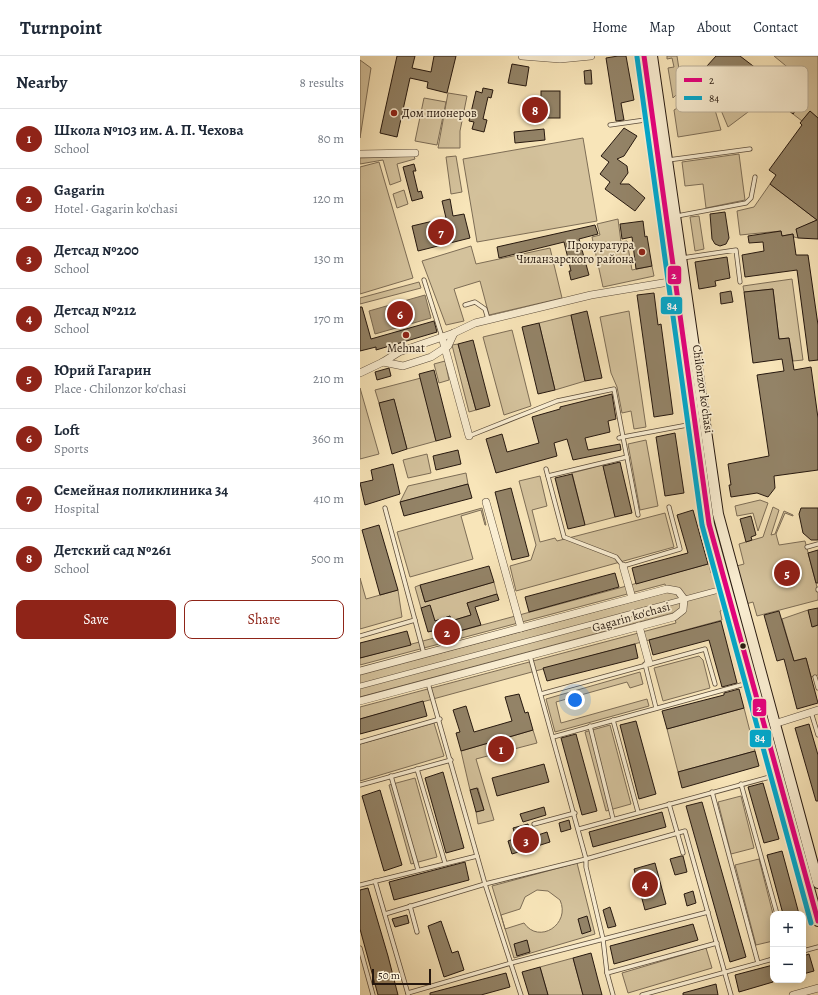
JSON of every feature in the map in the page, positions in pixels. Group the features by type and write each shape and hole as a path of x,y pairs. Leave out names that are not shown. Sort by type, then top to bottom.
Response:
{"main road":[{"name":"Chilonzor ko'chasi","path":"644,56 652,119 679,280 699,423 721,527 770,725 818,883"},
{"name":"Chilonzor ko'chasi","path":"652,56 681,258 679,280"},
{"name":"Chilonzor ko'chasi","path":"770,725 778,774 818,922"}],"street":[{"path":"522,56 560,59 591,56"},
{"path":"360,154 415,153"},
{"path":"360,373 383,362 399,352 454,333 475,323 488,319 591,295 679,280"},
{"path":"383,362 403,366 431,357 448,346 454,333"},
{"path":"442,337 469,436"},
{"path":"399,352 403,366"},
{"path":"486,502 521,628"},
{"path":"623,566 632,598"},
{"name":"Gagarin ko'chasi","path":"360,671 670,589 678,591 684,600 684,608 677,616 360,701"},
{"path":"360,686 715,591"},
{"path":"639,626 647,664"},
{"path":"770,725 814,711"},
{"path":"793,995 818,988"}],"lane":[{"path":"610,125 652,119"},
{"path":"667,161 750,149"},
{"path":"675,216 746,203 751,198 755,178"},
{"path":"681,258 736,250 740,282"},
{"path":"424,280 442,337"},
{"path":"465,305 475,302 485,309 488,319"},
{"path":"469,436 557,401 614,389 621,438 627,457 638,515"},
{"path":"621,438 699,423"},
{"path":"548,476 627,457"},
{"path":"546,469 564,537 616,557 623,566 680,550 669,507"},
{"path":"385,508 424,654"},
{"path":"807,547 818,544"},
{"path":"360,636 415,620"},
{"path":"541,694 705,649 714,684"},
{"path":"530,656 579,829 603,940 607,973 613,995"},
{"path":"647,664 656,708"},
{"path":"815,677 818,688"},
{"path":"428,683 440,719 485,884 521,995"},
{"path":"553,737 741,685"},
{"path":"814,711 818,735"},
{"path":"360,742 440,719"},
{"path":"613,720 638,812"},
{"path":"590,726 613,819"},
{"path":"360,785 451,760"},
{"path":"417,769 444,863"},
{"path":"579,829 778,774"},
{"path":"391,776 418,870"},
{"path":"741,784 776,911"},
{"path":"712,792 758,963"},
{"path":"669,804 683,853"},
{"path":"534,824 575,813"},
{"path":"385,914 485,884 586,859 685,831 731,995"},
{"path":"360,885 477,856"},
{"path":"375,881 408,994 510,963 708,912"},
{"path":"410,906 417,932"},
{"path":"607,973 717,943"},
{"path":"806,950 818,947"},
{"path":"360,948 373,995"},
{"path":"642,995 770,960"}],"shaded area":[{"path":"667,56 677,56 679,66 676,66 676,95 673,98 668,68 674,67 672,58 667,59"},
{"path":"774,56 818,56 818,118 810,111 802,121 793,114 794,112 808,112 808,66 786,66"},
{"path":"360,60 371,68 360,138"},
{"path":"448,93 467,96 460,131 460,148 438,148"},
{"path":"424,98 446,102 437,145 415,141"},
{"path":"676,109 676,112 716,112 721,130 678,137 674,110"},
{"path":"722,112 748,112 728,127"},
{"path":"583,138 597,221 477,242 463,159"},
{"path":"739,154 745,200 706,208 703,184 685,186 682,162"},
{"path":"414,156 415,159 397,164 401,181 390,185 383,160 360,164 360,158"},
{"path":"456,156 462,192 451,194 446,157"},
{"path":"379,162 413,278 360,294 360,167"},
{"path":"770,184 817,220 806,225 798,238 794,237 793,234 782,236 781,231 740,235 737,211 754,207"},
{"path":"404,190 408,204 397,208 393,194"},
{"path":"699,216 704,249 695,251 690,217"},
{"path":"618,219 621,242 627,241 632,270 652,266 654,276 603,287 592,237 600,235 597,224"},
{"path":"471,246 476,264 550,248 562,298 489,315 480,281 454,289 464,321 446,325 422,261"},
{"path":"792,279 803,360 793,361 789,338 779,339 773,289 744,292 743,286"},
{"path":"419,282 421,288 360,304 360,298"},
{"path":"425,295 431,318 375,334 369,311"},
{"path":"629,311 646,427 634,429 631,411 622,413 617,387 611,373 600,317"},
{"path":"571,315 585,381 555,390 539,323"},
{"path":"512,330 531,406 504,415 483,337"},
{"path":"458,344 476,410 469,412 452,345"},
{"path":"445,361 449,380 439,383 434,364"},
{"path":"421,378 436,441 407,449 394,400 379,403 375,390"},
{"path":"360,388 379,454 360,459"},
{"path":"646,440 658,506 640,510 628,444"},
{"path":"427,454 431,473 408,478 403,460"},
{"path":"603,465 615,517 585,525 572,473"},
{"path":"466,473 468,484 400,502 408,486"},
{"path":"540,476 547,506 532,510 540,542 555,538 557,541 665,513 674,547 516,591 510,566 531,560 536,545 519,481"},
{"path":"760,500 768,503 758,531 753,513 737,516 735,506"},
{"path":"773,507 779,510 771,535 775,534 784,511 793,515 785,513 776,534 779,545 805,541 818,591 818,600 757,616 753,602 720,611 722,620 360,719 360,707 676,623 673,613 360,697 360,675 668,592 665,584 360,665 360,658 708,564 711,573 744,564 739,544 763,537"},
{"path":"482,508 486,525 481,510 461,516 473,559 410,577 397,532"},
{"path":"360,578 366,599 398,590 402,617 360,629"},
{"path":"494,582 497,594 467,603 471,615 451,621 450,616 435,621 421,608 415,587 420,585 425,602"},
{"path":"808,610 813,627 818,625 818,675 811,677 806,658 794,661 782,619"},
{"path":"699,656 703,660 710,688 663,701 654,668"},
{"path":"640,672 643,684 630,688 627,682 556,702 561,723 647,699 649,706 555,732 546,699"},
{"path":"744,708 755,751 678,772 667,729"},
{"path":"434,723 444,756 360,781 360,744"},
{"path":"610,725 631,804 606,811 585,732"},
{"path":"533,730 537,743 476,759 494,820 478,824 476,812 484,810 478,788 470,790 461,751"},
{"path":"415,778 437,857 411,864 389,785"},
{"path":"741,796 754,848 731,854 718,802"},
{"path":"759,859 772,911 770,911 770,942 756,945 735,865"},
{"path":"577,863 595,934 514,958 505,929 524,923 530,929 538,932 545,932 552,929 561,917 562,909 560,900 548,891 537,890 525,897 520,909 501,915 503,922 492,886"},
{"path":"706,948 712,968 628,993 622,973"},
{"path":"573,958 583,995 548,995 540,967"}],"building":[{"name":"Дом пионеров","path":"397,56 415,56 412,68 431,72 434,56 456,56 447,93 427,88 428,82 410,78 397,137 380,133"},
{"path":"626,56 634,100 621,103 624,120 616,121 606,58"},
{"path":"716,56 740,56 753,66 707,66"},
{"path":"512,64 529,67 526,86 508,83"},
{"path":"591,70 592,84 585,84 584,71"},
{"path":"483,88 493,90 491,98 488,97 483,119 487,120 484,132 472,129 474,122 469,121 476,91 482,93"},
{"path":"541,91 560,91 560,118 541,118"},
{"path":"810,111 818,118 818,239 798,238 796,229 817,220 770,184 776,175 769,170 802,125 800,123"},
{"path":"624,128 637,136 624,156 617,159 627,166 628,173 620,184 629,184 645,198 635,211 605,189 610,182 600,174 609,162 601,156"},
{"path":"544,129 545,140 515,143 514,132"},
{"path":"414,164 416,171 413,171 418,192 421,191 423,198 412,201 403,167"},
{"path":"450,199 453,216 464,214 470,238 418,251 412,226 446,218 442,201"},
{"path":"725,212 729,238 726,244 720,246 715,244 712,239 710,214"},
{"name":"Прокуратура Чиланзарского района","path":"643,221 652,266 636,269 632,237 622,239 620,224"},
{"path":"595,225 598,234 579,239 589,275 571,280 569,271 571,271 564,242 499,258 497,247"},
{"path":"781,231 782,236 793,234 796,255 808,255 818,325 818,360 809,361 797,270 745,277 742,255 764,251 763,242 749,243 748,236"},
{"path":"727,257 730,278 715,281 716,286 699,289 695,262"},
{"path":"773,289 779,339 789,338 794,370 811,367 818,418 818,470 774,476 775,488 768,497 757,493 731,497 728,464 769,456 757,375 784,371 782,359 753,363 744,292"},
{"path":"731,291 733,302 721,304 720,293"},
{"path":"654,293 658,325 661,324 673,414 654,417 637,295"},
{"name":"Mehnat","path":"360,307 362,307 371,339 434,321 437,332 376,350 376,347 360,351"},
{"path":"587,311 602,378 585,381 571,315"},
{"path":"539,323 555,390 538,394 522,327"},
{"path":"473,340 490,406 476,410 458,344"},
{"path":"389,368 391,376 377,380 375,372"},
{"path":"434,370 451,437 436,441 419,374"},
{"path":"612,394 616,419 608,421 610,432 585,438 588,450 620,444 621,450 573,460 567,439 554,443 557,456 496,473 486,439 502,434 507,452 539,443 532,417 560,409 560,407"},
{"path":"394,399 407,449 392,454 379,403"},
{"path":"675,433 684,493 665,496 656,437"},
{"path":"458,450 461,464 436,470 433,456"},
{"path":"620,462 632,513 615,517 603,466"},
{"path":"393,464 400,494 365,505 360,483 373,480 371,470"},
{"path":"572,474 585,525 568,529 555,478"},
{"path":"468,484 472,498 404,516 400,502"},
{"path":"511,488 529,556 512,560 495,492"},
{"path":"801,508 818,508 818,540 811,540 803,533 799,514"},
{"path":"693,510 708,564 636,584 632,568 688,553 677,515"},
{"path":"751,516 756,535 751,537 752,540 746,542 740,519"},
{"path":"379,525 398,590 380,595 362,530"},
{"path":"818,550 818,583 816,583 808,553"},
{"path":"489,566 494,582 425,602 420,585"},
{"path":"615,573 619,587 529,612 525,597"},
{"path":"497,594 499,600 475,607 481,625 434,638 432,631 428,632 421,608 430,605 435,621 450,616 451,621 471,615 467,603"},
{"path":"818,608 818,625 812,627 808,610"},
{"path":"779,611 794,661 806,658 818,703 797,709 784,659 777,661 764,615"},
{"path":"721,621 737,683 722,687 709,640 653,655 649,640"},
{"path":"407,631 411,645 360,658 360,643"},
{"path":"635,644 638,658 547,681 543,668"},
{"path":"739,689 744,708 667,729 662,711 724,695 724,693"},
{"path":"519,694 525,713 528,712 533,730 461,751 456,733 460,732 453,710 466,706 474,732 512,721 505,697"},
{"path":"423,701 427,716 360,734 360,719"},
{"path":"636,721 656,794 639,799 620,725"},
{"path":"809,724 818,755 818,801 816,801 795,728"},
{"path":"576,734 597,811 582,815 561,738"},
{"path":"755,751 759,766 682,788 678,772"},
{"path":"544,764 549,782 497,796 492,778"},
{"path":"443,772 464,848 446,853 425,778"},
{"path":"763,783 779,839 764,843 748,787"},
{"path":"477,788 484,810 476,812 470,790"},
{"path":"380,790 402,865 384,871 362,796"},
{"path":"702,802 746,957 730,962 686,806"},
{"path":"544,807 546,815 523,822 520,814"},
{"path":"662,812 666,827 593,847 589,832"},
{"path":"569,820 571,829 561,832 559,823"},
{"path":"528,824 532,837 547,832 550,842 512,854 508,841 516,838 513,828"},
{"path":"782,851 798,911 782,911 767,855"},
{"path":"683,856 687,872 675,875 670,859"},
{"path":"465,862 469,880 394,900 389,882"},
{"path":"655,863 666,904 645,910 634,869"},
{"path":"368,888 398,995 378,995 360,929 360,890"},
{"path":"693,891 696,903 687,906 684,894"},
{"path":"610,907 616,926 608,928 603,910"},
{"path":"407,915 409,923 395,927 392,919"},
{"path":"587,916 591,931 582,934 578,919"},
{"path":"441,921 452,953 458,951 464,970 444,977 428,926"},
{"path":"693,924 698,940 614,964 610,946"},
{"path":"527,940 530,952 517,956 514,944"},
{"path":"591,953 602,995 583,995 573,958"},
{"path":"809,954 814,971 806,973 806,955"},
{"path":"770,966 770,983 739,992 735,975"},
{"path":"540,967 548,995 529,995 522,972"},
{"path":"506,973 510,987 481,995 430,995 430,993"},
{"path":"716,984 718,995 683,995 683,993"}],"transit line":[{"name":"2","path":"644,56 709,524 818,921"},
{"name":"84","path":"637,57 702,525 811,923"}],"place":[{"name":"Детский сад №261","path":"535,110"},
{"name":"Дом пионеров","path":"394,113"},
{"name":"Семейная поликлиника 34","path":"441,232"},
{"name":"Прокуратура Чиланзарского района","path":"642,252"},
{"name":"Loft","path":"400,314"},
{"name":"Mehnat","path":"406,335"},
{"name":"Юрий Гагарин","path":"787,573"},
{"name":"Gagarin","path":"447,632"},
{"name":"Школа №103 им. А. П. Чехова","path":"501,749"},
{"name":"Детсад №200","path":"526,840"},
{"name":"Детсад №212","path":"645,884"}]}
